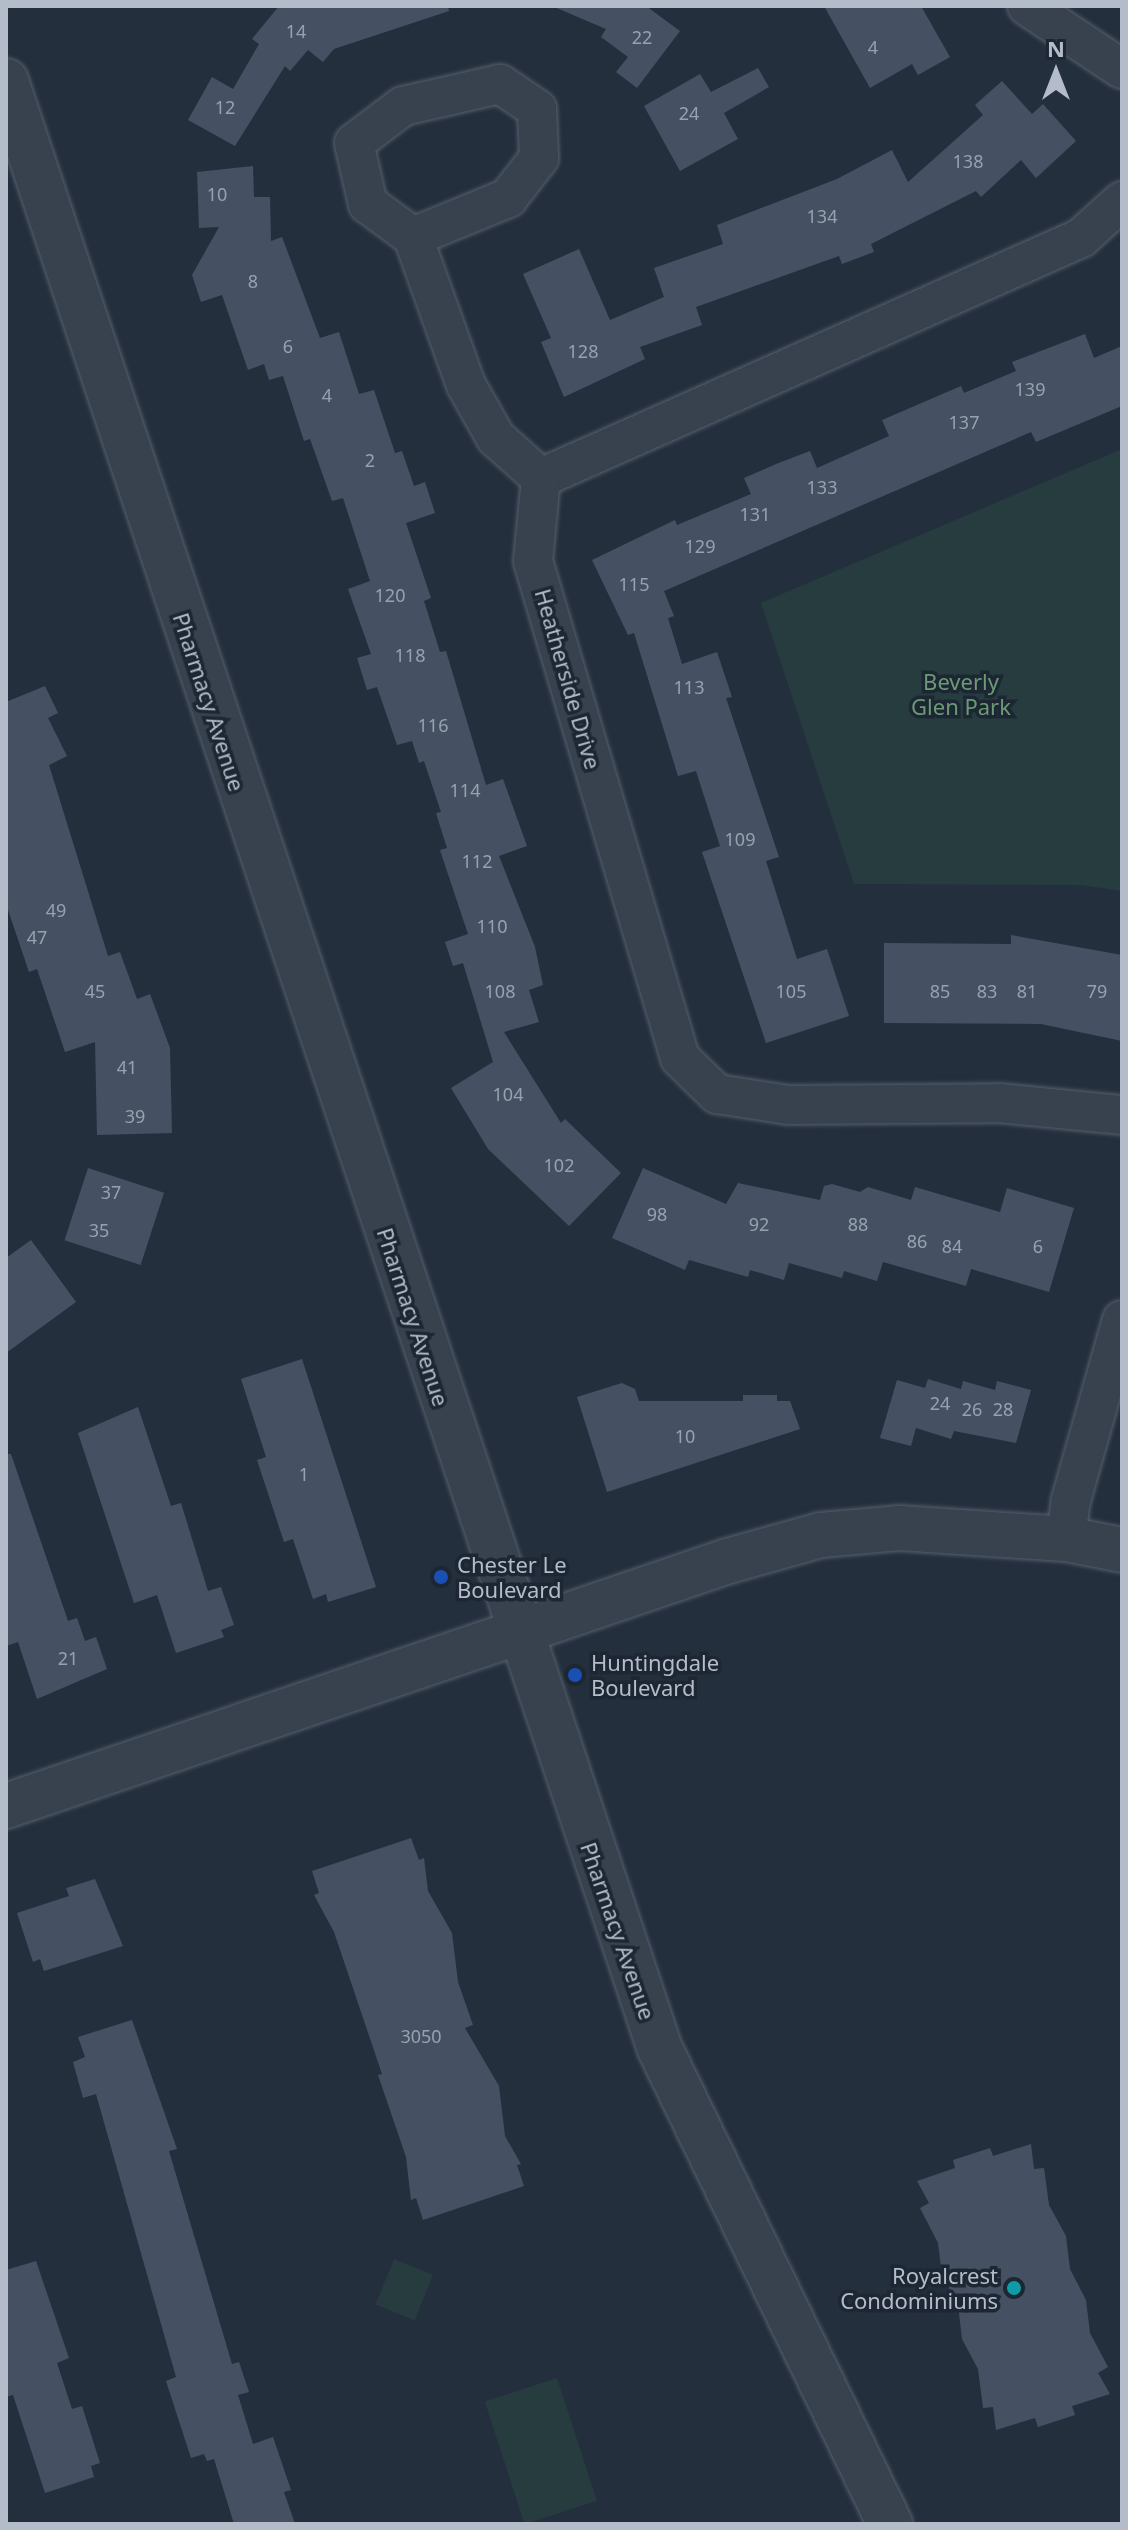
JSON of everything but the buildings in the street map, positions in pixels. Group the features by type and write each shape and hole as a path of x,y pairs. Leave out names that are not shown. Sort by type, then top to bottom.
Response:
{"street":[{"path":"1027,6 1122,69"},
{"name":"Pharmacy Avenue","path":"6,81 519,1633 660,2049 890,2524"},
{"path":"413,237 508,198 539,158 537,109 500,84 403,106 354,143 368,204 413,237 466,385 496,438 541,478 1081,238 1122,201"},
{"name":"Heatherside Drive","path":"541,478 533,561 680,1058 717,1094 788,1105 999,1103 1122,1115"},
{"path":"1066,1539 1071,1500 1122,1320"},
{"path":"6,1806 728,1561 821,1535 899,1528 1066,1539 1122,1550"}],"green space":[{"name":"Beverly Glen Park","path":"1122,449 1122,891 1080,885 854,884 761,603"},
{"path":"394,2259 433,2275 415,2320 376,2304"},
{"path":"557,2378 597,2501 525,2524 485,2401"}],"place":[{"name":"Chester Le Boulevard","path":"441,1577"},
{"name":"Huntingdale Boulevard","path":"575,1675"},
{"name":"Royalcrest Condominiums","path":"1014,2288"}]}
